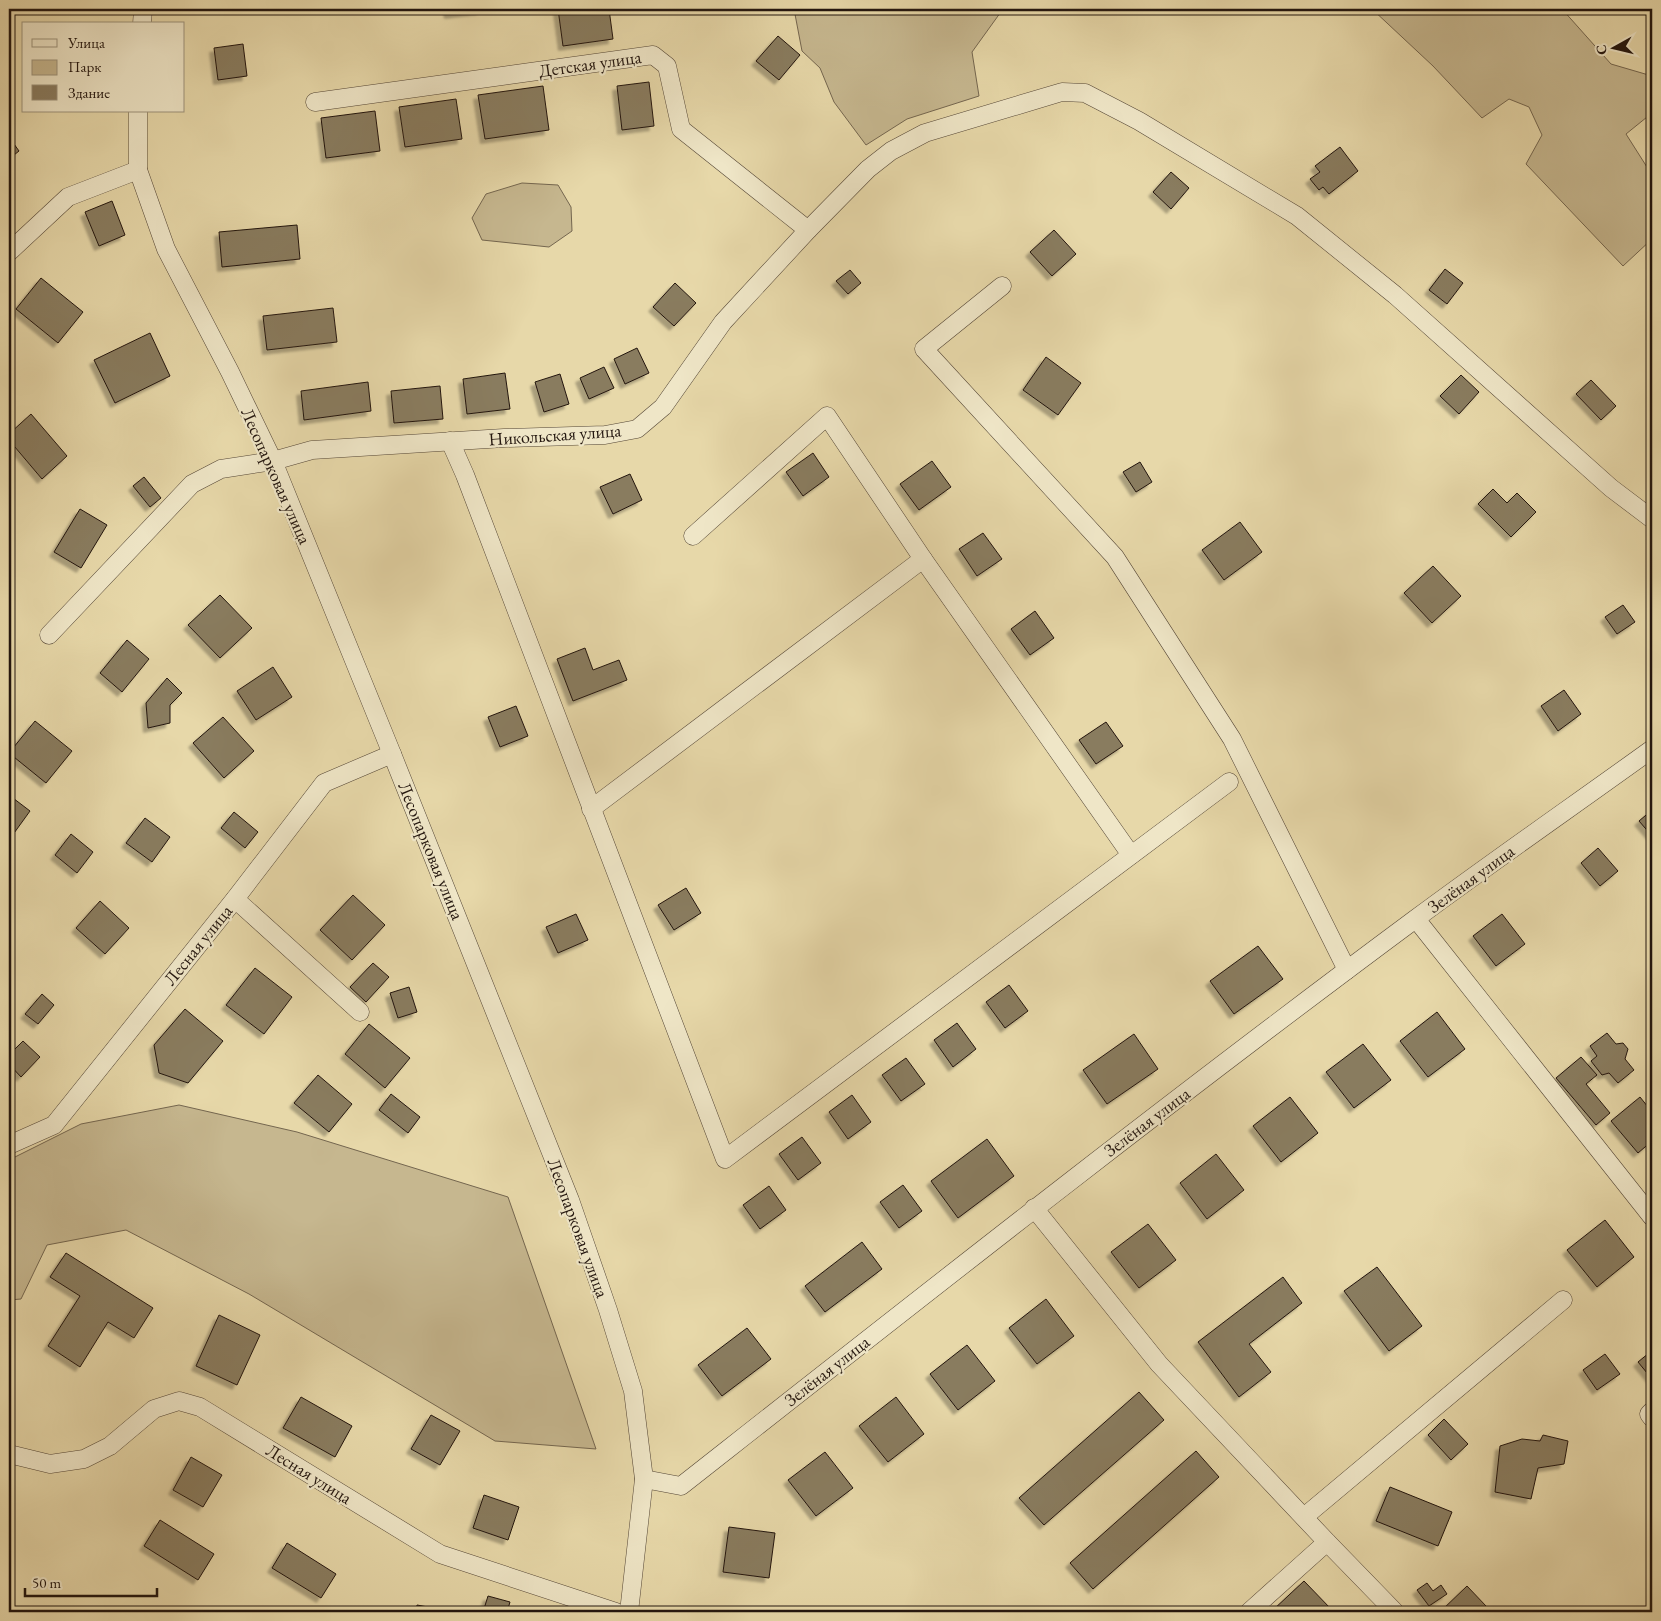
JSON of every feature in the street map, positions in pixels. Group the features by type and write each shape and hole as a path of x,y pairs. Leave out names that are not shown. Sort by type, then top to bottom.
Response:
{"street":[{"path":"142,22 143,9"},
{"name":"Детская улица","path":"315,102 653,56 667,66 681,129 808,230"},
{"name":"Никольская улица","path":"49,636 192,484 220,469 273,462 312,450 450,441 605,435 637,429 663,407 723,322 808,230 868,169 891,151 925,133 1062,92 1085,93 1139,121 1297,216 1395,295 1611,488 1652,520"},
{"name":"Лесопарковая улица","path":"138,112 138,170 166,249 230,372 273,462 570,1200 608,1310 633,1391 644,1479 629,1612"},
{"path":"9,252 68,197 138,170"},
{"path":"1002,286 924,349 1115,557 1232,738 1347,970"},
{"path":"693,536 827,416 1131,855"},
{"path":"450,441 465,475 725,1159 1229,782"},
{"path":"591,809 924,558"},
{"name":"Зелёная улица","path":"644,1479 681,1486 1034,1208 1347,970 1652,748"},
{"name":"Лесная улица","path":"13,1137 54,1125 235,899 324,783 392,754"},
{"path":"235,899 360,1012"},
{"path":"1416,918 1652,1218"},
{"path":"1034,1208 1159,1364 1395,1612"},
{"path":"1304,1517 1563,1300"},
{"name":"Лесная улица","path":"9,1454 50,1464 84,1459 110,1446 154,1409 179,1401 200,1407 440,1554 616,1612"},
{"path":"1652,1411 1649,1414 1652,1418"},
{"path":"1249,1612 1327,1542"}],"green space":[{"path":"794,9 1003,9 972,52 979,96 907,119 866,145 834,102 820,68 802,51"},
{"path":"1372,9 1562,9 1611,64 1652,76 1652,113 1626,134 1652,175 1652,239 1623,266 1526,164 1542,135 1529,107 1509,99 1482,118 1433,66"},
{"path":"522,183 558,185 571,207 572,231 549,247 482,240 472,218 486,194"},
{"path":"179,1105 297,1132 508,1197 596,1449 495,1441 249,1294 126,1230 47,1245 21,1299 9,1300 9,1160 81,1124"}],"building":[{"path":"448,9 481,9 481,10 449,14"},
{"path":"558,9 609,9 613,39 563,46"},
{"path":"778,36 800,55 779,80 756,61"},
{"path":"243,44 247,76 218,80 214,48"},
{"path":"649,82 654,126 622,130 617,86"},
{"path":"543,86 549,130 485,139 478,95"},
{"path":"456,99 462,139 405,147 399,107"},
{"path":"375,111 380,151 326,158 321,118"},
{"path":"9,137 19,151 9,159"},
{"path":"1340,147 1358,171 1329,194 1323,187 1319,190 1310,179 1320,172 1315,166"},
{"path":"1171,172 1189,188 1171,209 1153,192"},
{"path":"112,201 125,235 99,246 85,212"},
{"path":"297,225 300,259 222,267 219,232"},
{"path":"1054,230 1076,254 1052,276 1030,252"},
{"path":"1445,269 1463,283 1447,304 1429,290"},
{"path":"850,270 861,283 848,294 836,281"},
{"path":"41,278 83,312 58,343 16,309"},
{"path":"675,283 696,303 674,326 653,307"},
{"path":"333,308 337,342 267,350 263,316"},
{"path":"150,333 170,376 115,403 94,360"},
{"path":"637,348 649,373 625,384 614,359"},
{"path":"1046,357 1081,383 1058,415 1023,390"},
{"path":"604,367 614,388 589,399 580,378"},
{"path":"505,373 510,409 467,414 463,379"},
{"path":"560,374 569,404 544,412 535,382"},
{"path":"1461,375 1479,392 1459,414 1440,396"},
{"path":"1591,380 1616,406 1601,420 1576,394"},
{"path":"368,382 371,411 304,420 301,391"},
{"path":"440,386 443,419 394,423 391,391"},
{"path":"31,414 67,456 42,479 9,440 9,434"},
{"path":"813,453 829,477 803,496 786,472"},
{"path":"932,461 951,487 919,510 900,484"},
{"path":"1140,462 1152,482 1136,492 1123,472"},
{"path":"630,474 642,500 613,514 600,487"},
{"path":"144,477 161,498 150,507 133,486"},
{"path":"1493,489 1507,503 1517,493 1536,512 1511,537 1478,504"},
{"path":"80,509 107,525 81,568 54,552"},
{"path":"1240,522 1262,552 1224,580 1202,550"},
{"path":"983,533 1002,559 977,576 959,549"},
{"path":"1433,566 1461,596 1432,623 1404,593"},
{"path":"220,595 252,628 220,658 188,625"},
{"path":"1623,605 1635,622 1617,634 1605,617"},
{"path":"1035,611 1054,638 1030,655 1011,629"},
{"path":"127,640 149,659 122,692 100,673"},
{"path":"585,648 593,670 619,660 627,680 573,701 557,659"},
{"path":"273,667 292,697 256,720 237,691"},
{"path":"167,678 182,693 170,705 170,723 148,728 146,703"},
{"path":"1564,690 1581,714 1558,731 1541,706"},
{"path":"516,706 528,736 500,747 488,717"},
{"path":"223,717 254,751 224,778 193,743"},
{"path":"35,721 72,751 46,783 9,753"},
{"path":"1106,722 1123,746 1096,764 1079,740"},
{"path":"9,795 30,811 9,840"},
{"path":"1652,810 1652,836 1639,821"},
{"path":"234,812 258,832 245,848 221,828"},
{"path":"145,818 170,837 152,862 126,843"},
{"path":"71,834 93,852 77,873 55,855"},
{"path":"1598,848 1618,871 1600,886 1581,863"},
{"path":"686,888 701,913 674,930 658,905"},
{"path":"353,895 385,925 352,960 320,930"},
{"path":"100,901 129,928 105,954 76,928"},
{"path":"576,914 588,940 558,953 546,927"},
{"path":"1502,914 1525,944 1496,966 1473,936"},
{"path":"1258,946 1283,979 1234,1014 1210,981"},
{"path":"373,963 389,977 366,1002 350,987"},
{"path":"255,968 292,997 264,1034 226,1005"},
{"path":"1009,985 1028,1011 1005,1028 986,1002"},
{"path":"409,987 417,1012 398,1018 390,993"},
{"path":"42,994 54,1005 38,1024 25,1014"},
{"path":"185,1009 223,1041 188,1083 159,1073 154,1045"},
{"path":"1437,1012 1465,1049 1428,1077 1400,1041"},
{"path":"957,1023 976,1049 953,1067 934,1040"},
{"path":"369,1024 410,1058 385,1088 345,1054"},
{"path":"1607,1033 1616,1044 1623,1043 1628,1049 1625,1059 1634,1070 1618,1083 1609,1073 1602,1075 1591,1061 1597,1056 1590,1046"},
{"path":"1134,1034 1158,1069 1107,1104 1083,1070"},
{"path":"23,1041 40,1057 21,1077 9,1064 9,1055"},
{"path":"1363,1044 1391,1080 1354,1108 1326,1072"},
{"path":"1581,1057 1597,1075 1586,1084 1610,1113 1596,1125 1556,1078"},
{"path":"906,1058 925,1084 901,1101 882,1075"},
{"path":"318,1075 352,1104 329,1132 294,1103"},
{"path":"391,1094 420,1117 408,1133 379,1110"},
{"path":"852,1095 871,1122 848,1139 829,1112"},
{"path":"1290,1097 1318,1133 1281,1162 1253,1126"},
{"path":"1640,1097 1652,1112 1652,1141 1638,1153 1611,1121"},
{"path":"802,1137 821,1163 798,1180 779,1154"},
{"path":"987,1139 1014,1176 958,1218 931,1181"},
{"path":"1216,1154 1244,1190 1207,1219 1180,1183"},
{"path":"903,1185 922,1211 899,1228 880,1202"},
{"path":"769,1186 786,1210 760,1229 743,1205"},
{"path":"1605,1220 1634,1257 1597,1287 1567,1250"},
{"path":"1148,1224 1176,1260 1139,1288 1111,1252"},
{"path":"862,1242 882,1269 825,1312 805,1286"},
{"path":"66,1253 153,1308 134,1338 108,1322 80,1367 48,1346 80,1296 50,1277"},
{"path":"1377,1267 1422,1326 1389,1351 1344,1291"},
{"path":"1283,1277 1302,1303 1249,1344 1271,1372 1239,1397 1198,1342"},
{"path":"1046,1299 1074,1336 1037,1364 1009,1328"},
{"path":"219,1315 260,1335 237,1385 196,1366"},
{"path":"747,1328 771,1359 722,1396 698,1365"},
{"path":"967,1345 995,1381 958,1410 930,1374"},
{"path":"1649,1353 1652,1357 1652,1379 1638,1362"},
{"path":"1605,1354 1620,1374 1597,1390 1583,1370"},
{"path":"1139,1392 1164,1420 1044,1525 1019,1498"},
{"path":"301,1397 352,1426 335,1457 283,1428"},
{"path":"896,1397 924,1434 888,1462 859,1426"},
{"path":"431,1415 460,1431 440,1465 411,1449"},
{"path":"1444,1419 1468,1444 1451,1460 1428,1435"},
{"path":"1543,1435 1568,1441 1564,1464 1538,1468 1531,1499 1495,1492 1500,1446 1522,1439 1540,1441"},
{"path":"1196,1451 1219,1477 1093,1589 1070,1563"},
{"path":"825,1452 853,1488 816,1516 788,1480"},
{"path":"191,1457 222,1475 203,1507 173,1490"},
{"path":"1390,1487 1452,1512 1438,1546 1376,1521"},
{"path":"484,1495 519,1507 508,1540 473,1528"},
{"path":"160,1520 214,1554 198,1580 144,1546"},
{"path":"729,1527 775,1533 769,1578 723,1572"},
{"path":"287,1543 336,1574 321,1598 272,1568"},
{"path":"1304,1581 1331,1609 1327,1612 1275,1612 1273,1610"},
{"path":"1427,1583 1433,1591 1441,1585 1447,1594 1429,1606 1417,1590"},
{"path":"1467,1586 1486,1606 1480,1612 1441,1611"},
{"path":"488,1596 510,1602 507,1612 483,1612"},
{"path":"417,1605 455,1612 416,1612"}]}
